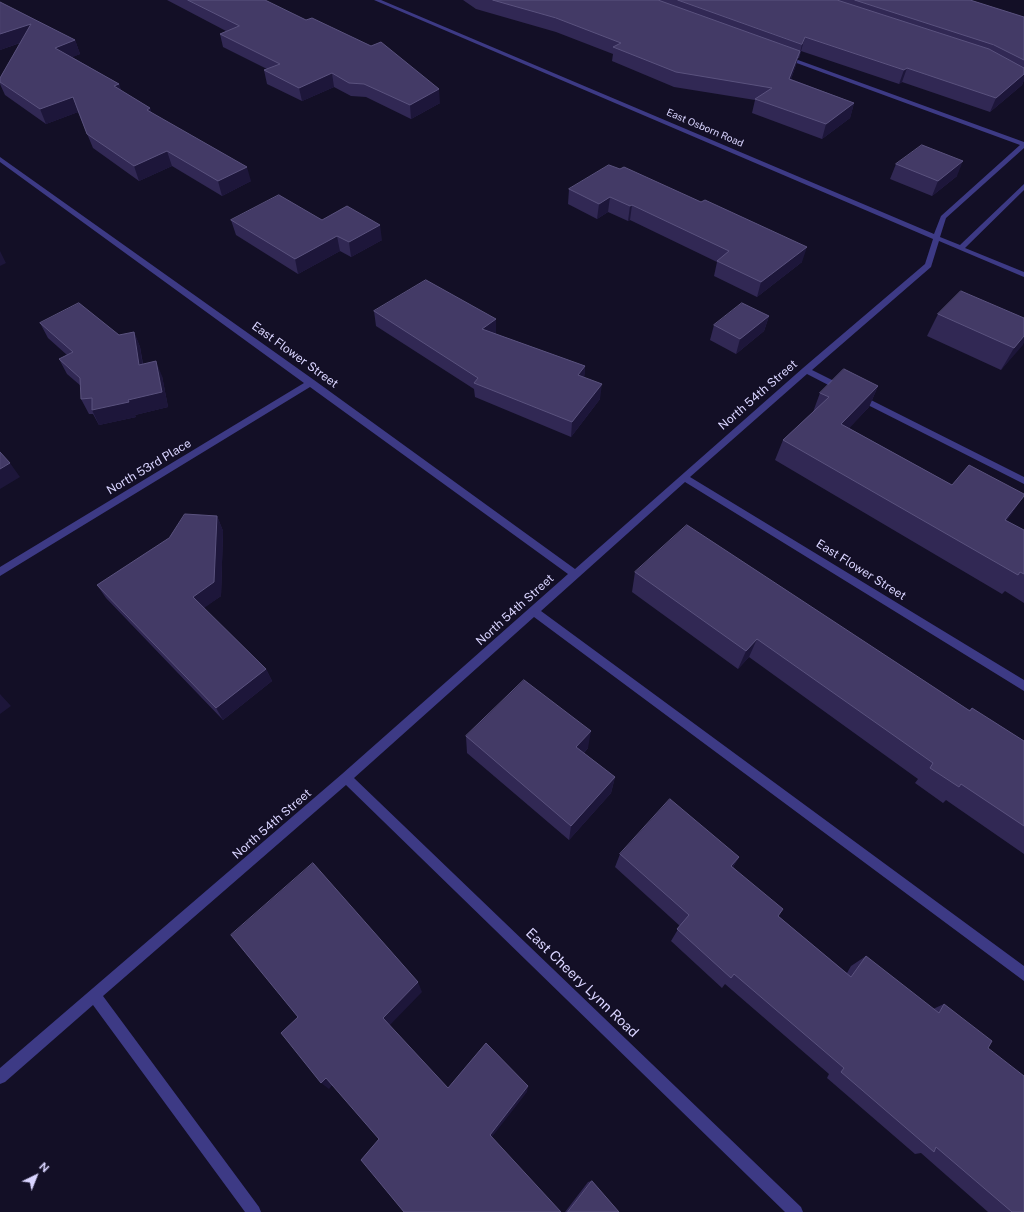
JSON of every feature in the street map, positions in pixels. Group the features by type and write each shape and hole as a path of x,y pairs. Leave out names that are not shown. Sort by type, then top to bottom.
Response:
{"street":[{"name":"East Osborn Road","path":"377,0 1024,275"},
{"path":"780,55 1024,145"},
{"name":"North 54th Street","path":"0,1077 94,994 346,778 684,477 928,265 938,238 943,217 1024,145"},
{"name":"East Flower Street","path":"1,160 311,382 575,574"},
{"path":"961,248 1024,186"},
{"path":"806,370 1024,481"},
{"name":"North 53rd Place","path":"0,572 311,382"},
{"name":"East Flower Street","path":"684,477 1024,686"},
{"path":"534,611 1024,974"},
{"name":"East Cheery Lynn Road","path":"346,778 796,1212"},
{"path":"94,994 254,1212"}],"building":[{"path":"188,0 265,0 306,20 312,18 371,46 381,42 439,89 410,105 364,84 349,83 332,73 299,88 264,70 280,64 220,34 239,26"},
{"path":"493,0 658,0 800,51 789,79 854,103 826,124 755,99 772,88 676,72 613,47 621,43 556,18"},
{"path":"678,0 837,0 989,49 1024,68 1024,74 996,98 907,68 904,70 805,37 802,44"},
{"path":"855,0 970,0 1024,17 1024,60 994,45"},
{"path":"0,2 75,40 55,48 119,84 114,86 150,108 147,110 247,167 218,181 167,151 134,166 87,134 73,97 40,109 0,82 0,78 31,24 0,34"},
{"path":"922,145 963,161 938,181 896,164"},
{"path":"609,165 620,169 624,167 701,202 705,200 807,247 761,282 717,261 729,251 632,205 630,206 610,197 599,204 569,189"},
{"path":"279,195 322,220 347,206 380,225 349,242 337,236 295,259 231,220"},
{"path":"426,280 496,319 482,329 585,366 578,375 602,384 572,422 474,383 478,378 374,311"},
{"path":"961,291 1024,318 1024,336 1014,348 938,314"},
{"path":"79,303 119,335 134,332 139,365 156,361 162,392 128,400 129,402 92,410 92,398 81,399 80,378 59,359 73,352 40,323"},
{"path":"742,303 769,316 740,339 714,325"},
{"path":"844,369 878,386 841,424 952,485 969,465 1024,494 1005,520 1024,530 1024,574 1020,572 1018,575 783,440 829,397 820,393"},
{"path":"0,452 10,463 0,469"},
{"path":"185,514 217,516 214,582 193,597 266,669 216,708 97,585 169,538"},
{"path":"687,525 970,711 972,708 1024,741 1024,826 961,784 959,787 930,768 933,763 757,639 746,651 635,572"},
{"path":"524,680 591,731 576,747 615,777 571,826 466,736"},
{"path":"670,799 739,857 731,866 783,909 778,916 851,977 866,956 939,1013 944,1004 992,1041 988,1048 1024,1076 1024,1212 1012,1212 936,1147 934,1152 841,1072 844,1068 734,974 731,978 677,929 689,915 620,854"},
{"path":"313,863 418,982 383,1018 448,1088 486,1043 528,1086 490,1135 561,1212 404,1212 361,1160 379,1139 326,1078 321,1083 281,1033 298,1017 231,935"},
{"path":"592,1181 619,1212 568,1212"}]}
